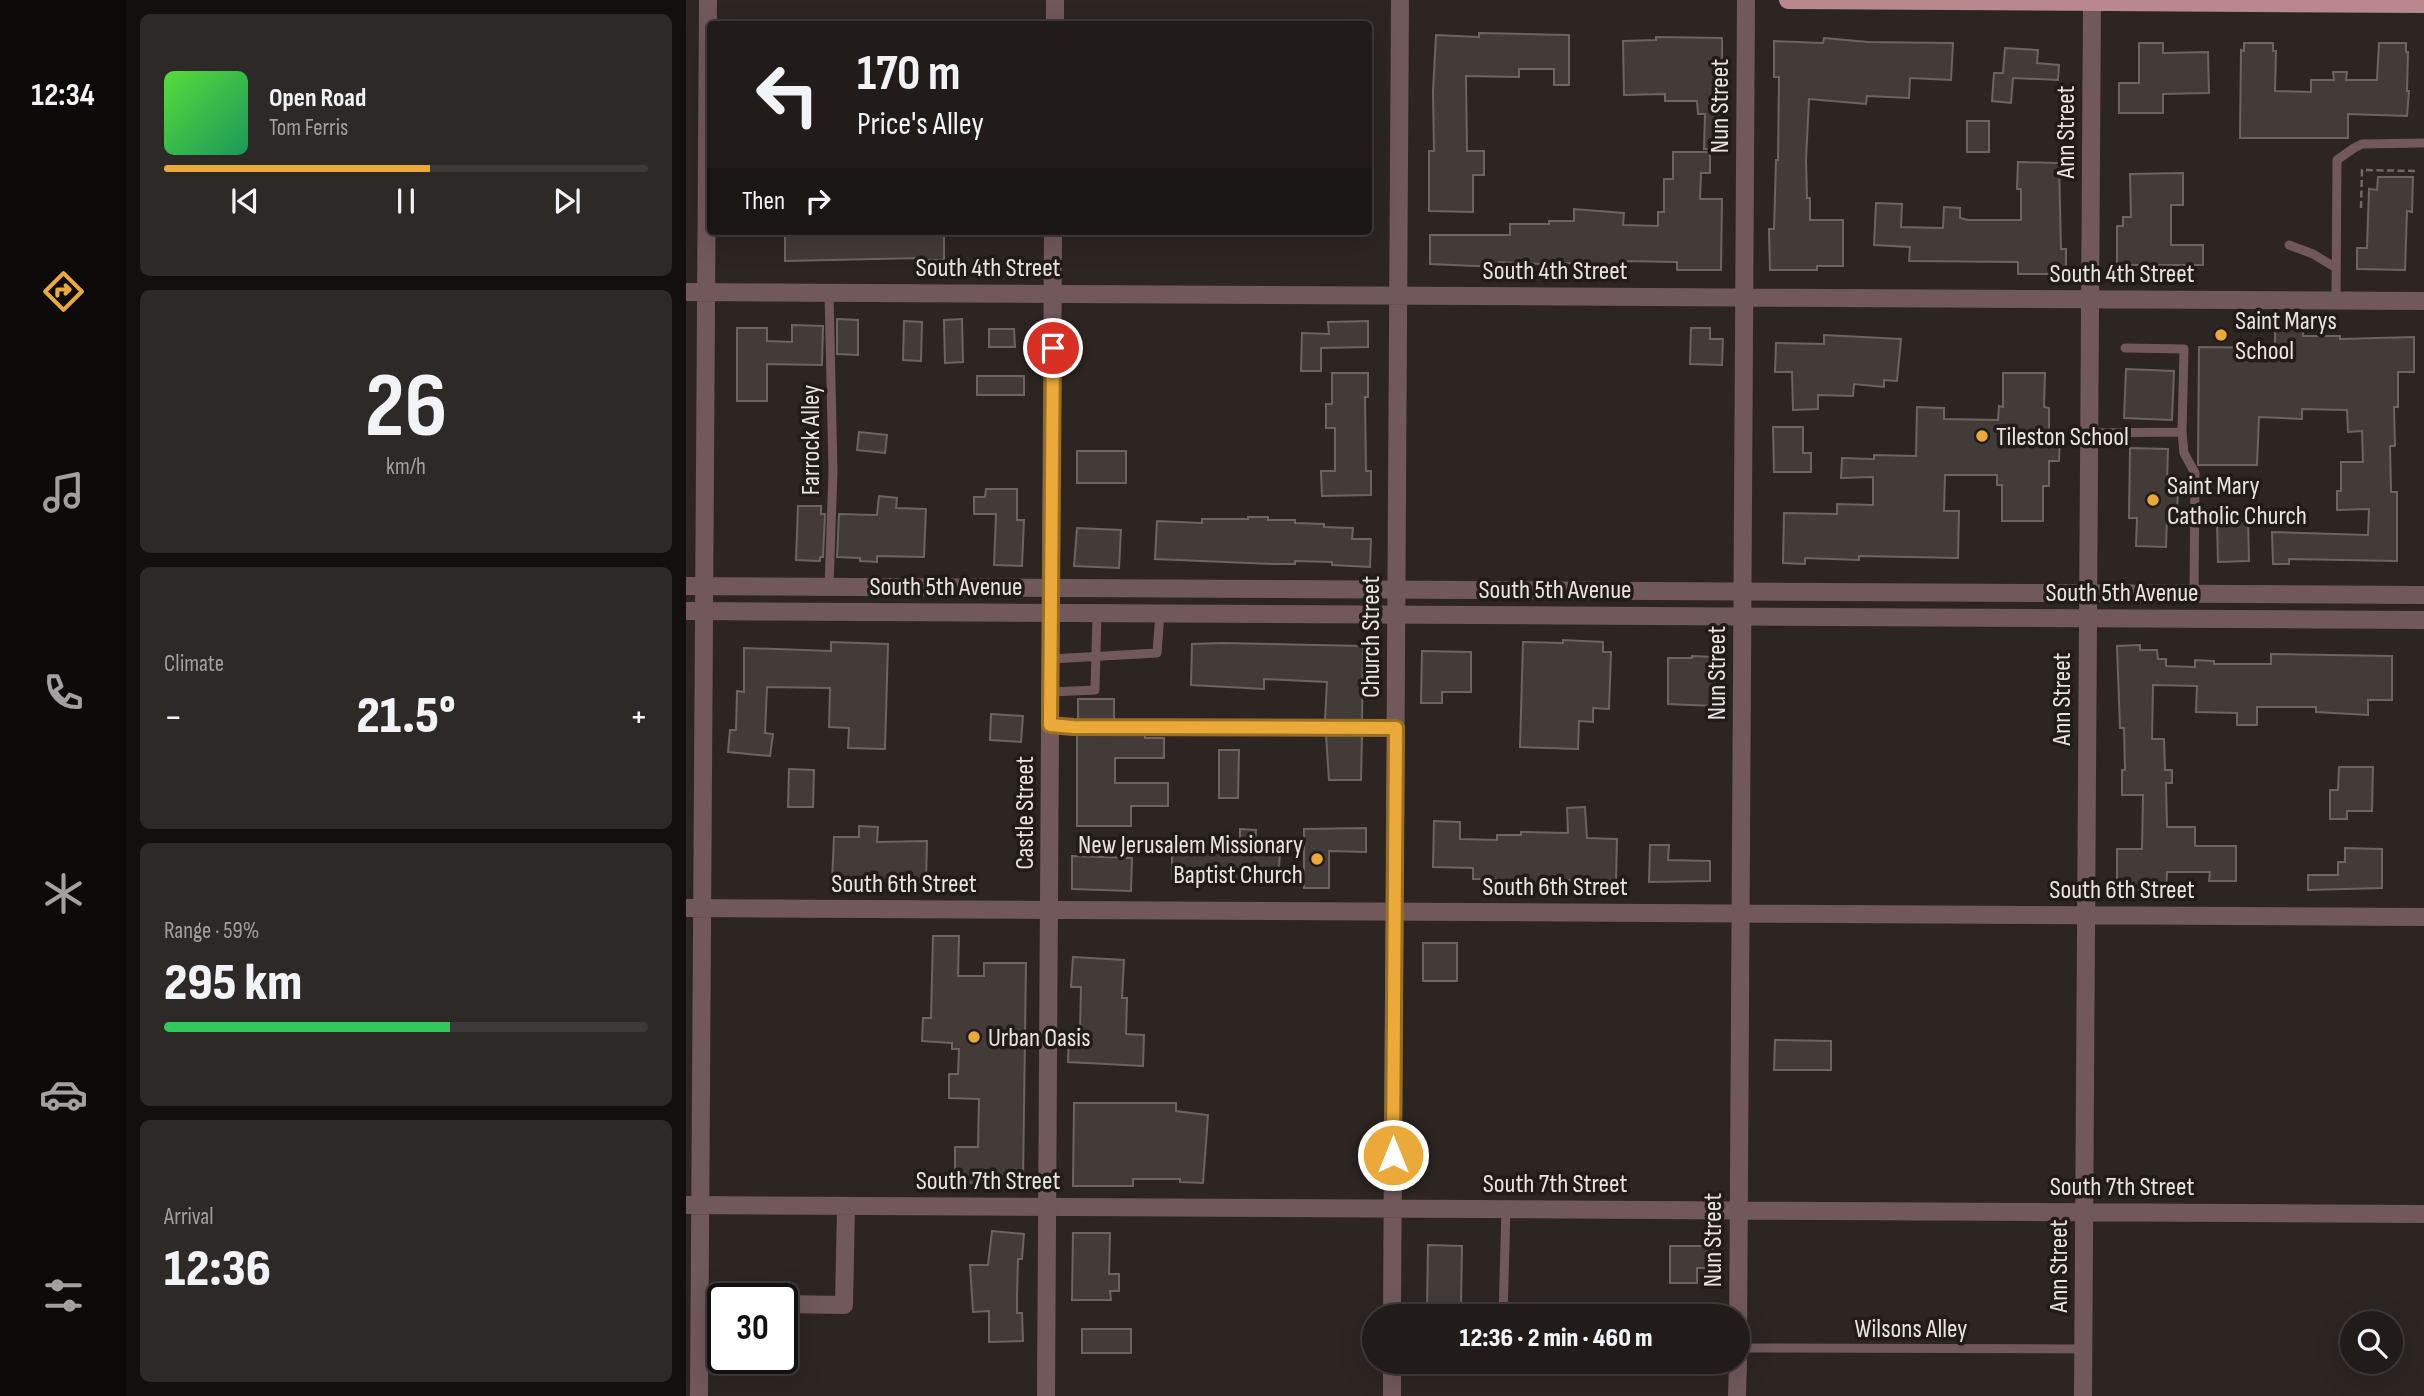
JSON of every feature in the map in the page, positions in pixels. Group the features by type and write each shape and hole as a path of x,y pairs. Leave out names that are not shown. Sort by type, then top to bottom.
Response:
{"main road":[{"path":"1788,0 2424,4"}],"street":[{"path":"708,0 708,21"},
{"path":"1055,0 1055,21"},
{"name":"Church Street","path":"1392,1304 1400,0"},
{"name":"Nun Street","path":"1738,1304 1746,0"},
{"name":"Ann Street","path":"2083,1396 2092,2"},
{"path":"699,1396 692,1346 700,1303 693,1205 695,586 706,292 707,146"},
{"name":"Castle Street","path":"1046,1396 1053,235"},
{"name":"South 4th Street","path":"686,292 2424,301"},
{"name":"South 5th Avenue","path":"695,586 2424,595"},
{"name":"South 5th Avenue","path":"695,611 2424,620"},
{"name":"South 6th Street","path":"694,908 2424,917"},
{"name":"South 7th Street","path":"693,1205 2424,1214"},
{"path":"798,1304 844,1305 846,1206"},
{"path":"700,1303 707,1303"},
{"path":"1392,1374 1392,1396"},
{"path":"1737,1396 1738,1374"}],"lane":[{"path":"2336,301 2337,160 2362,144 2424,144"},
{"path":"2289,245 2313,254 2336,268"},
{"name":"Farrock Alley","path":"829,587 833,471 830,293"},
{"path":"2125,348 2183,349 2184,453 2195,473 2194,594"},
{"path":"2089,433 2182,432"},
{"path":"1051,692 1095,690 1097,613"},
{"path":"1051,659 1157,653 1160,613"},
{"path":"1050,725 1396,728"},
{"path":"1503,1304 1506,1209"},
{"name":"Wilsons Alley","path":"1750,1347 2083,1349"}],"path":[{"path":"2361,208 2362,170 2417,171"}],"building":[{"path":"1479,33 1569,35 1569,85 1554,85 1554,69 1519,69 1519,77 1466,76 1467,151 1484,151 1484,175 1473,175 1473,212 1429,211 1429,151 1434,151 1436,35 1479,37"},
{"path":"1656,37 1722,38 1723,149 1704,149 1705,114 1698,114 1697,101 1665,101 1665,94 1624,95 1623,41 1656,40"},
{"path":"1824,38 1868,42 1953,43 1951,80 1910,78 1909,98 1867,96 1866,104 1809,99 1806,160 1810,220 1843,220 1843,266 1817,266 1817,270 1770,270 1769,229 1774,229 1778,160 1779,77 1774,77 1774,41 1823,43"},
{"path":"2139,43 2163,43 2163,53 2208,52 2209,93 2163,94 2163,113 2119,113 2119,83 2139,83"},
{"path":"2244,43 2273,43 2273,51 2276,51 2275,91 2311,92 2311,80 2334,80 2333,72 2347,72 2346,80 2377,80 2379,43 2406,43 2409,91 2407,116 2348,114 2348,138 2240,138 2241,50 2244,51"},
{"path":"2005,48 2038,50 2037,63 2059,65 2058,80 2013,78 2011,103 1992,101 1994,73 2003,73"},
{"path":"1967,121 1989,121 1989,152 1967,152"},
{"path":"1673,152 1710,152 1710,173 1701,173 1700,199 1722,199 1721,270 1677,270 1677,262 1622,261 1622,265 1564,265 1499,262 1499,267 1430,264 1430,235 1510,235 1510,224 1574,221 1574,209 1624,213 1623,225 1658,226 1658,212 1664,212 1664,179 1673,179"},
{"path":"2018,162 2059,163 2061,249 2066,249 2066,274 2018,274 2018,262 1909,261 1910,247 1874,245 1876,203 1902,204 1901,227 1943,228 1944,207 1960,208 1960,218 1968,220 2021,220 2021,189 2017,189"},
{"path":"2183,173 2183,205 2171,205 2171,245 2203,245 2203,265 2117,265 2117,226 2123,226 2123,217 2131,217 2130,174"},
{"path":"2378,177 2413,177 2412,212 2407,211 2405,270 2357,269 2357,248 2367,248 2369,189 2377,190"},
{"path":"785,235 944,235 944,260 922,258 785,261"},
{"path":"837,319 858,320 858,355 837,354"},
{"path":"962,319 963,362 945,363 944,320"},
{"path":"904,321 922,322 921,361 903,360"},
{"path":"1368,321 1368,347 1321,348 1321,371 1301,371 1302,333 1329,334 1328,322"},
{"path":"792,325 823,326 822,365 767,364 767,401 737,401 737,328 767,328 767,341 792,342"},
{"path":"2275,325 2303,326 2303,336 2340,336 2340,339 2414,337 2414,372 2398,372 2398,407 2394,407 2395,446 2390,446 2391,492 2397,492 2397,561 2289,559 2289,564 2273,564 2272,532 2368,535 2369,509 2337,510 2337,491 2341,491 2341,462 2363,462 2362,431 2348,432 2347,410 2302,409 2302,419 2259,417 2257,465 2198,465 2199,347 2275,348"},
{"path":"1691,328 1710,328 1710,339 1723,339 1722,365 1690,364"},
{"path":"989,329 1014,329 1015,347 989,347"},
{"path":"1824,335 1901,339 1897,381 1884,380 1884,387 1854,384 1853,396 1818,395 1818,409 1793,410 1792,372 1775,372 1776,343 1824,344"},
{"path":"2126,369 2174,371 2172,420 2124,418"},
{"path":"1332,373 1368,373 1368,397 1365,397 1366,471 1371,471 1371,495 1322,496 1321,471 1335,471 1335,428 1326,428 1326,404 1332,404"},
{"path":"2003,373 2045,373 2044,407 2049,408 2049,433 2060,433 2059,461 2049,461 2049,486 2043,486 2043,521 2002,521 2002,485 1997,485 1997,475 1945,475 1944,511 1959,511 1958,558 1859,556 1859,560 1805,558 1805,564 1783,563 1784,513 1837,514 1837,504 1873,505 1873,477 1841,478 1842,458 1874,459 1874,455 1916,456 1917,407 1944,408 1944,419 1998,420 1999,406 2003,407"},
{"path":"977,376 1024,376 1024,395 977,395"},
{"path":"1773,427 1803,427 1803,453 1811,453 1811,472 1774,472"},
{"path":"859,432 887,435 885,453 857,450"},
{"name":"Saint Mary Catholic Church","path":"2130,448 2168,449 2167,483 2178,483 2177,518 2167,517 2166,547 2136,546 2137,518 2129,518"},
{"path":"1077,451 1126,451 1126,483 1077,483"},
{"path":"986,489 1017,489 1017,520 1024,520 1022,566 994,565 996,514 974,514 974,497 985,497"},
{"path":"879,496 897,498 896,508 926,509 924,557 877,556 877,562 837,557 839,514 877,515"},
{"path":"798,506 821,506 821,514 825,514 823,557 820,557 820,561 796,560"},
{"path":"1248,517 1353,528 1352,539 1371,539 1370,567 1332,565 1332,562 1295,561 1295,564 1274,564 1155,559 1157,521 1202,523 1202,519"},
{"path":"2248,519 2249,561 2218,562 2217,520"},
{"path":"1077,528 1121,530 1119,568 1074,566"},
{"path":"1563,640 1603,642 1603,652 1611,652 1609,709 1593,708 1593,722 1579,721 1578,749 1520,747 1523,642 1563,643"},
{"path":"831,642 888,644 885,749 848,748 849,728 829,727 830,688 767,687 765,733 773,734 770,756 728,752 730,730 736,730 737,691 744,692 744,648 831,651"},
{"path":"1192,644 1363,646 1362,721 1325,720 1327,682 1264,679 1264,689 1191,685"},
{"path":"2140,645 2140,650 2157,650 2158,659 2166,659 2166,666 2195,667 2195,660 2214,661 2214,664 2271,664 2271,654 2392,656 2392,700 2368,700 2368,715 2316,712 2316,707 2257,707 2257,725 2237,725 2237,713 2196,712 2197,686 2153,685 2152,739 2164,739 2165,770 2172,770 2172,783 2166,783 2167,827 2195,827 2195,846 2236,846 2236,881 2209,881 2210,872 2167,872 2166,891 2117,890 2117,849 2142,849 2143,795 2122,795 2122,770 2125,770 2124,728 2120,728 2117,646"},
{"path":"1422,651 1471,652 1471,692 1442,692 1442,703 1421,703"},
{"path":"1715,657 1714,706 1668,704 1668,658"},
{"path":"1078,699 1114,699 1114,720 1078,720"},
{"path":"991,714 1023,716 1021,742 990,740"},
{"path":"1145,734 1145,738 1164,738 1164,758 1115,758 1115,783 1168,783 1168,806 1131,806 1131,826 1077,826 1077,735"},
{"path":"1326,735 1362,735 1361,780 1329,780"},
{"path":"1219,750 1239,750 1238,798 1219,798"},
{"path":"2339,767 2373,767 2372,811 2347,811 2347,819 2330,819 2330,790 2338,790"},
{"path":"789,769 814,770 813,807 788,807"},
{"path":"1585,807 1587,838 1617,839 1616,882 1541,879 1541,884 1522,884 1496,879 1473,879 1473,868 1433,867 1434,821 1460,822 1460,839 1497,840 1497,835 1521,835 1521,832 1568,833 1567,808"},
{"path":"859,826 878,827 877,842 927,841 926,882 832,881 834,837 859,837"},
{"name":"New Jerusalem Missionary Baptist Church","path":"1366,828 1366,852 1329,851 1329,888 1304,888 1304,829"},
{"path":"1240,829 1256,830 1255,850 1280,852 1278,884 1239,879 1172,879 1172,842 1240,842"},
{"path":"1650,845 1669,845 1668,860 1710,861 1710,881 1649,882"},
{"path":"2345,848 2382,849 2382,888 2308,890 2308,875 2338,875 2338,862 2345,862"},
{"path":"1072,856 1132,858 1131,891 1072,889"},
{"path":"933,936 959,936 958,976 984,976 984,963 1026,963 1023,1182 955,1183 955,1147 978,1147 979,1099 949,1098 949,1074 958,1074 959,1049 952,1049 952,1043 922,1041 923,1018 931,1018"},
{"path":"1423,943 1457,943 1457,981 1423,981"},
{"path":"1073,957 1124,960 1122,998 1127,998 1126,1034 1144,1035 1143,1066 1068,1062 1069,1031 1080,1032 1081,987 1071,987"},
{"path":"1775,1040 1831,1041 1831,1070 1774,1070"},
{"path":"1074,1103 1176,1103 1176,1111 1208,1115 1203,1183 1180,1182 1180,1179 1133,1179 1133,1186 1073,1186"},
{"path":"992,1231 1024,1234 1022,1259 1018,1259 1017,1297 1017,1313 1022,1313 1023,1341 989,1342 989,1311 973,1312 970,1265 988,1265"},
{"path":"1073,1233 1110,1233 1109,1274 1119,1274 1119,1291 1110,1291 1111,1300 1072,1300"},
{"path":"1428,1245 1462,1246 1461,1304 1427,1304"},
{"path":"1670,1246 1713,1246 1713,1268 1697,1268 1697,1283 1670,1283"},
{"path":"1082,1329 1131,1329 1131,1353 1082,1353"}],"place":[{"name":"Saint Marys School","path":"2221,335"},
{"name":"Tileston School","path":"1982,436"},
{"name":"Saint Mary Catholic Church","path":"2153,500"},
{"name":"New Jerusalem Missionary Baptist Church","path":"1317,859"},
{"name":"Urban Oasis","path":"974,1037"}],"route":[{"path":"1053,348 1050,725 1396,728 1393,1155"}]}
